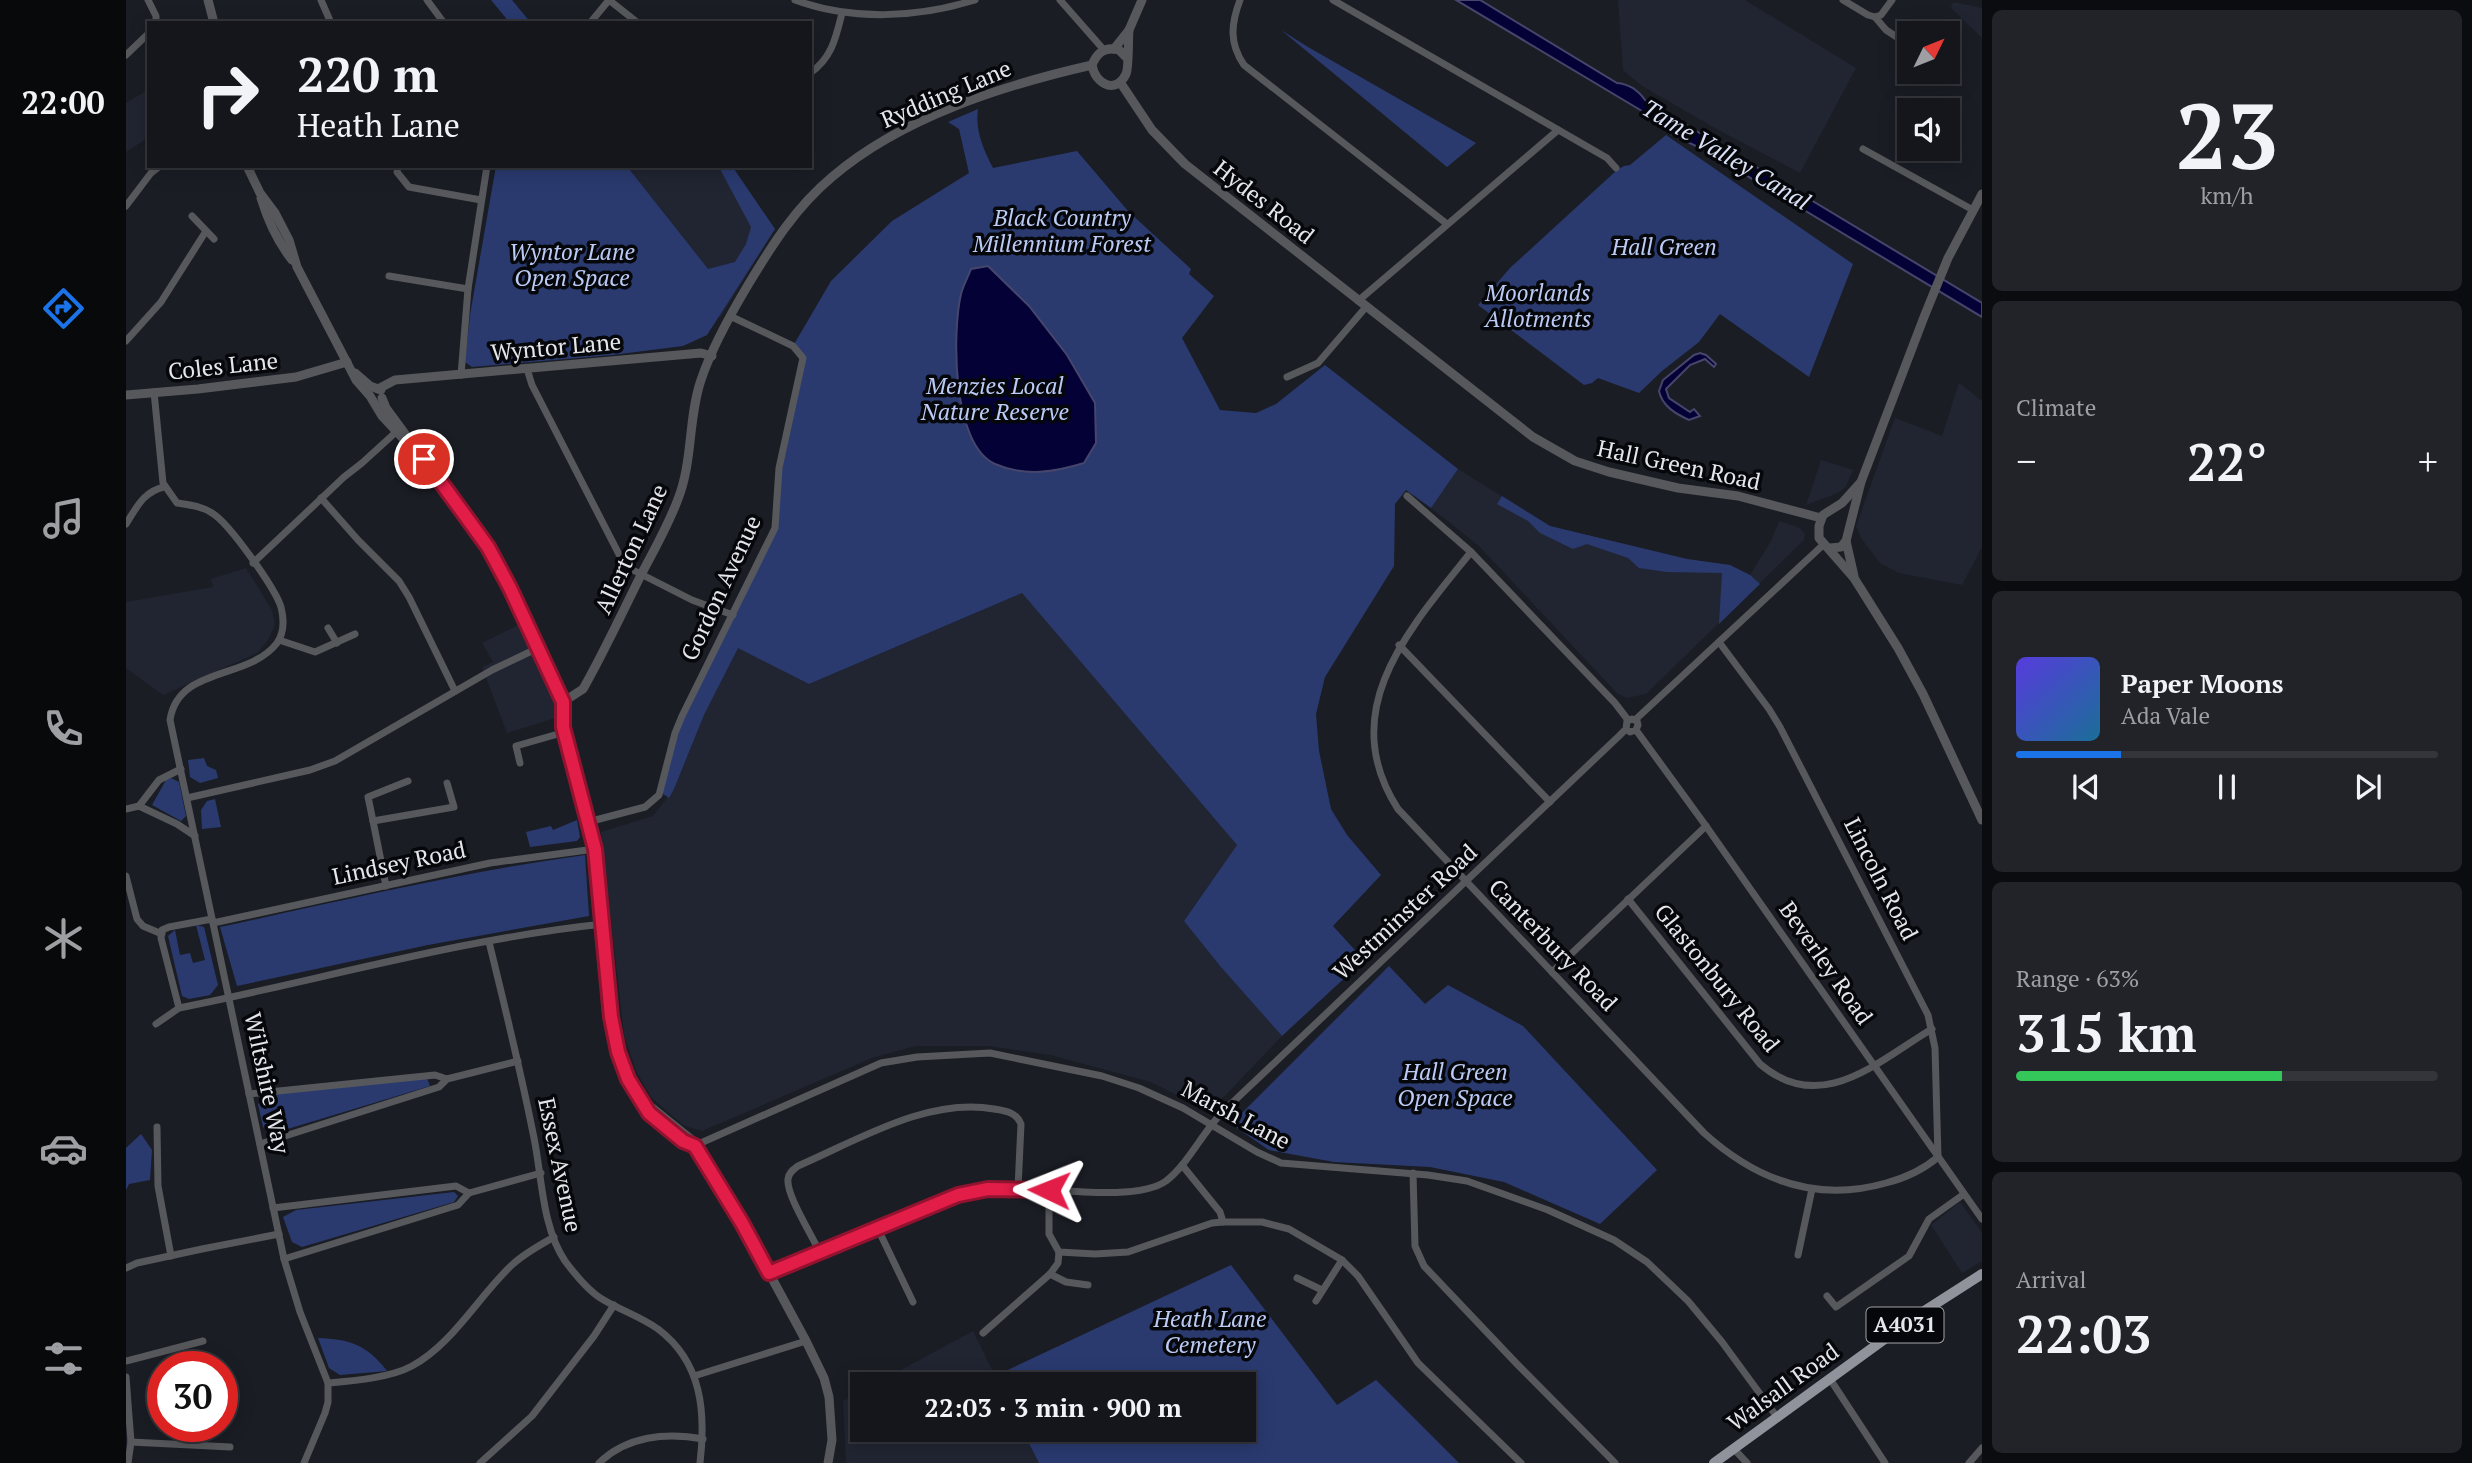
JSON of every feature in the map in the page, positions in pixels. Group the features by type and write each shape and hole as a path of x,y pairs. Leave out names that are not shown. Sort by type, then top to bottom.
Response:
{"main road":[{"name":"Walsall Road","path":"1714,1463 1915,1317 1982,1274"}],"street":[{"path":"148,0 156,21"},
{"path":"206,0 213,20"},
{"path":"321,0 330,21"},
{"path":"427,0 443,21"},
{"path":"592,21 609,0 635,21"},
{"path":"795,0 842,13 925,12 975,0"},
{"path":"1060,0 1104,50"},
{"path":"1114,49 1129,30 1142,0"},
{"path":"1240,0 1232,37 1234,48 1244,65 1447,224"},
{"path":"1333,0 1607,158 1616,168"},
{"path":"1843,0 1875,17 1886,30 1897,37"},
{"path":"1875,17 1881,15 1892,0"},
{"path":"812,72 830,52 842,13"},
{"path":"1127,58 1114,49 1104,50 1097,54 1092,65 1095,76 1102,84 1120,82 1127,72 1129,30"},
{"path":"126,55 147,35"},
{"name":"Rydding Lane","path":"712,356 730,316 782,230 814,194 856,159 900,131 956,107 1036,78 1092,65"},
{"name":"Hydes Road","path":"1120,82 1152,130 1185,164 1402,334"},
{"path":"1287,377 1318,363 1362,304 1447,224 1558,130"},
{"path":"1863,149 1973,211"},
{"path":"126,206 157,168"},
{"path":"248,168 282,227 297,267 355,380 377,394 488,547 563,702 564,730 595,849 613,1034 621,1064 644,1102 687,1134 742,1223 806,1340 824,1378 829,1397 832,1440 828,1463"},
{"path":"398,168 397,172 409,187 481,200"},
{"path":"461,375 468,289 487,168"},
{"path":"1854,578 1846,541 1861,482 1946,262 1982,194"},
{"path":"192,216 214,239"},
{"path":"126,341 161,302 206,231"},
{"path":"389,276 468,289"},
{"name":"Gordon Avenue","path":"588,822 645,807 659,795 675,733 775,528 779,468 803,358 793,346 730,316"},
{"name":"Hall Green Road","path":"1402,334 1533,438 1575,461 1678,488 1738,496 1821,518"},
{"path":"323,370 340,351"},
{"name":"Wyntor Lane","path":"377,394 391,381 701,353 712,356"},
{"name":"Allerton Lane","path":"563,702 583,689 679,497 700,381 712,356"},
{"name":"Coles Lane","path":"126,395 296,377 349,365"},
{"path":"527,369 531,385 625,566 692,600 733,615"},
{"path":"154,392 164,487 177,503 198,506 214,514 226,525 278,599 283,627 279,640 315,652 355,634"},
{"path":"377,394 382,416 424,459"},
{"path":"253,563 398,430 393,424 393,416"},
{"path":"1861,482 1842,503 1821,518 1819,534 1854,578 1898,648 1923,694 1982,820"},
{"path":"126,524 143,497 152,490 164,487"},
{"path":"1407,496 1471,552 1615,703 1632,720 1638,725 1636,730 1630,732 1625,724 1632,720 1827,547 1841,547 1846,541"},
{"path":"321,498 399,581 455,691"},
{"path":"1830,512 1844,516 1848,527"},
{"name":"Canterbury Road","path":"1471,552 1399,645 1387,670 1374,718 1374,748 1379,772 1398,809 1733,1158 1767,1176 1812,1189 1848,1190 1879,1185 1921,1169 1938,1157"},
{"path":"328,628 337,643"},
{"name":"Wiltshire Way","path":"279,640 268,653 187,688 174,704 170,720 284,1259 300,1312 328,1382 325,1413 304,1463"},
{"name":"Lincoln Road","path":"1719,642 1780,727 1914,986 1932,1030 1935,1048 1938,1157"},
{"path":"1399,645 1550,802"},
{"path":"187,798 310,770 335,761 492,670 538,648"},
{"name":"Westminster Road","path":"769,1273 958,1195 988,1189 1018,1188 1125,1192 1165,1182 1182,1165 1212,1124 1626,729"},
{"path":"520,763 516,746 564,730"},
{"name":"Beverley Road","path":"1636,730 1982,1219"},
{"path":"139,806 159,780 181,769"},
{"path":"386,886 368,797 408,781"},
{"path":"373,821 454,807 447,783"},
{"path":"126,809 139,806 177,824 195,837"},
{"path":"1552,972 1706,826"},
{"name":"Lindsey Road","path":"162,934 162,930 169,927 213,921 524,857 595,849"},
{"path":"127,876 137,919 143,926 162,934 179,1008"},
{"name":"Glastonbury Road","path":"1628,899 1767,1070 1799,1083 1822,1085 1850,1080 1932,1030"},
{"path":"156,1024 179,1008 489,942 555,929 603,924"},
{"name":"Essex Avenue","path":"489,942 518,1061 547,1215 554,1237 564,1260 598,1297 657,1329 687,1360 702,1408 703,1439 700,1463"},
{"name":"Marsh Lane","path":"695,1146 881,1063 917,1057 990,1053 1102,1076 1139,1088 1212,1124 1257,1152 1290,1165 1413,1173 1467,1181 1507,1194 1588,1228 1633,1251 1664,1275 1722,1342 1777,1417"},
{"path":"260,1144 439,1087 447,1079 518,1061"},
{"path":"249,1094 435,1074 447,1079"},
{"path":"819,1251 791,1194 788,1179 790,1173 798,1166 920,1114 952,1108 988,1108 1010,1112 1018,1118 1021,1124 1018,1188"},
{"path":"157,1128 158,1186 171,1256"},
{"path":"1182,1165 1220,1212 1223,1222"},
{"path":"284,1259 457,1205 469,1193 541,1173"},
{"path":"1413,1173 1415,1245 1424,1266 1611,1461"},
{"path":"274,1208 456,1186 469,1193"},
{"path":"1798,1255 1812,1189"},
{"path":"983,1333 1050,1274 1058,1263 1059,1252 1049,1234 1049,1190"},
{"path":"1827,1296 1836,1307 1909,1256 1929,1219 1964,1194"},
{"path":"1059,1252 1128,1252 1212,1223 1262,1222 1290,1229 1342,1260 1359,1276 1418,1363 1521,1463"},
{"path":"877,1227 913,1302"},
{"path":"126,1268 137,1263 279,1234"},
{"path":"328,1382 390,1374 412,1366 434,1349 480,1303 513,1264 554,1237"},
{"path":"1317,1301 1342,1260"},
{"path":"1050,1274 1066,1282 1088,1285"},
{"path":"1297,1278 1322,1290"},
{"path":"480,1463 531,1416 594,1336 614,1306"},
{"path":"694,1376 806,1340"},
{"path":"126,1360 203,1341"},
{"path":"126,1377 131,1442 128,1463"},
{"path":"1830,1379 1885,1463"},
{"path":"599,1463 614,1450 652,1437 687,1436 703,1439"},
{"path":"131,1442 230,1447"},
{"path":"1734,1448 1747,1463"},
{"path":"1969,1463 1982,1448"}],"shaded area":[{"path":"1618,0 1745,0 1856,68 1800,173 1642,86 1623,70"},
{"path":"1953,2 1982,8 1982,38 1951,8"},
{"path":"147,90 147,138 126,152 126,103"},
{"path":"618,168 733,168 775,229 720,318"},
{"path":"1959,383 1982,401 1982,547 1962,585 1899,573 1880,563 1861,538 1856,526 1895,418 1942,436"},
{"path":"1821,460 1853,470 1846,486 1838,493 1806,505"},
{"path":"1458,469 1550,526 1687,559 1730,565 1750,575 1771,541 1779,521 1800,528 1805,534 1804,540 1646,694 1627,698 1617,693 1478,545 1431,508"},
{"path":"246,568 272,610 275,625 268,640 257,653 163,695 126,668 126,602 213,587 211,579"},
{"path":"1022,593 1237,845 1184,921 1282,1036 1210,1109 1202,1108 1151,1082 1050,1055 988,1046 916,1046 872,1058 702,1131 683,1125 651,1097 636,1071 624,1035 601,832 653,816 674,789 704,715 738,647 809,684"},
{"path":"520,624 555,702 558,717 507,733 482,667 493,662 482,643"},
{"path":"1960,1202 1982,1233 1982,1261 1962,1273 1931,1225"},
{"path":"973,1331 993,1372 897,1372"},
{"path":"850,1398 850,1442 1028,1442 1039,1463 846,1463 843,1401"}],"green space":[{"path":"491,0 512,0 529,21 508,21"},
{"path":"1281,30 1308,47 1476,143 1447,167"},
{"name":"Menzies Local Nature Reserve","path":"978,109 979,132 993,168 1077,151 1128,211 1191,269 1189,274 1214,296 1182,338 1220,410 1256,413 1276,404 1325,365 1458,469 1431,508 1406,490 1395,504 1394,566 1325,677 1316,714 1319,751 1331,809 1347,835 1381,875 1333,926 1364,960 1282,1036 1184,921 1237,845 1022,593 809,684 738,648 704,715 674,789 669,798 660,792 675,733 775,528 779,468 803,366 793,346 831,281 892,221 969,173 959,129 948,122"},
{"name":"Hall Green","path":"1666,135 1853,264 1809,377 1720,314 1699,342 1639,393 1598,378 1584,385 1478,305 1510,268 1617,170 1630,165"},
{"name":"Wyntor Lane Open Space","path":"496,168 627,168 708,269 735,262 746,244 751,227 722,168 733,168 775,229 707,335 683,346 472,367 465,362 470,315"},
{"path":"1502,496 1550,526 1687,559 1730,565 1750,575 1760,584 1719,624 1722,573 1667,572 1639,568 1628,558 1587,544 1573,549 1540,533 1528,521 1497,504"},
{"path":"204,758 207,766 216,770 218,778 200,783 190,777 188,760"},
{"path":"171,778 179,782 186,816 181,821 152,805 166,780"},
{"path":"215,799 221,827 202,829 201,810 207,801"},
{"path":"577,820 580,837 577,841 530,847 526,832 551,826 553,830"},
{"path":"585,855 589,916 428,945 237,986 220,927 447,878"},
{"path":"196,925 204,927 218,985 210,995 189,999 182,996 168,936 175,930 180,955 190,953 193,963 205,960"},
{"name":"Hall Green Open Space","path":"1389,966 1425,1004 1448,985 1523,1026 1657,1170 1600,1224 1504,1182 1430,1167 1334,1162 1269,1150 1231,1124"},
{"path":"427,1078 430,1086 271,1134 263,1127 258,1104 268,1095"},
{"path":"141,1134 152,1150 150,1180 129,1184 126,1190 126,1148"},
{"path":"454,1192 458,1196 454,1202 302,1247 292,1242 283,1217 296,1210"},
{"name":"Heath Lane Cemetery","path":"1231,1265 1337,1405 1376,1380 1459,1463 1039,1463 1028,1442 1256,1442 1256,1372 1004,1372"},
{"path":"318,1338 357,1345 372,1355 387,1371 340,1375 329,1368"}],"water":[{"name":"Tame Valley Canal","path":"1456,0 1480,0 1617,83 1633,88 1645,100 1982,303 1982,317 1704,150 1669,133 1652,117"},
{"path":"988,266 1029,306 1067,355 1095,403 1096,443 1084,463 1040,472 1017,471 995,464 981,453 970,435 958,386 958,312 962,291 971,269"},
{"path":"1700,353 1716,364 1714,367 1705,359 1690,365 1666,389 1669,398 1690,412 1694,409 1700,416 1689,420 1666,405 1659,391 1663,380"}],"route":[{"path":"424,459 488,547 563,702 563,727 595,849 613,1034 621,1064 649,1113 683,1141 695,1146 769,1273 958,1195 988,1189 1049,1190"}],"park label":[{"name":"Black Country Millennium Forest","path":"1062,231"},
{"name":"Moorlands Allotments","path":"1538,306"}]}
